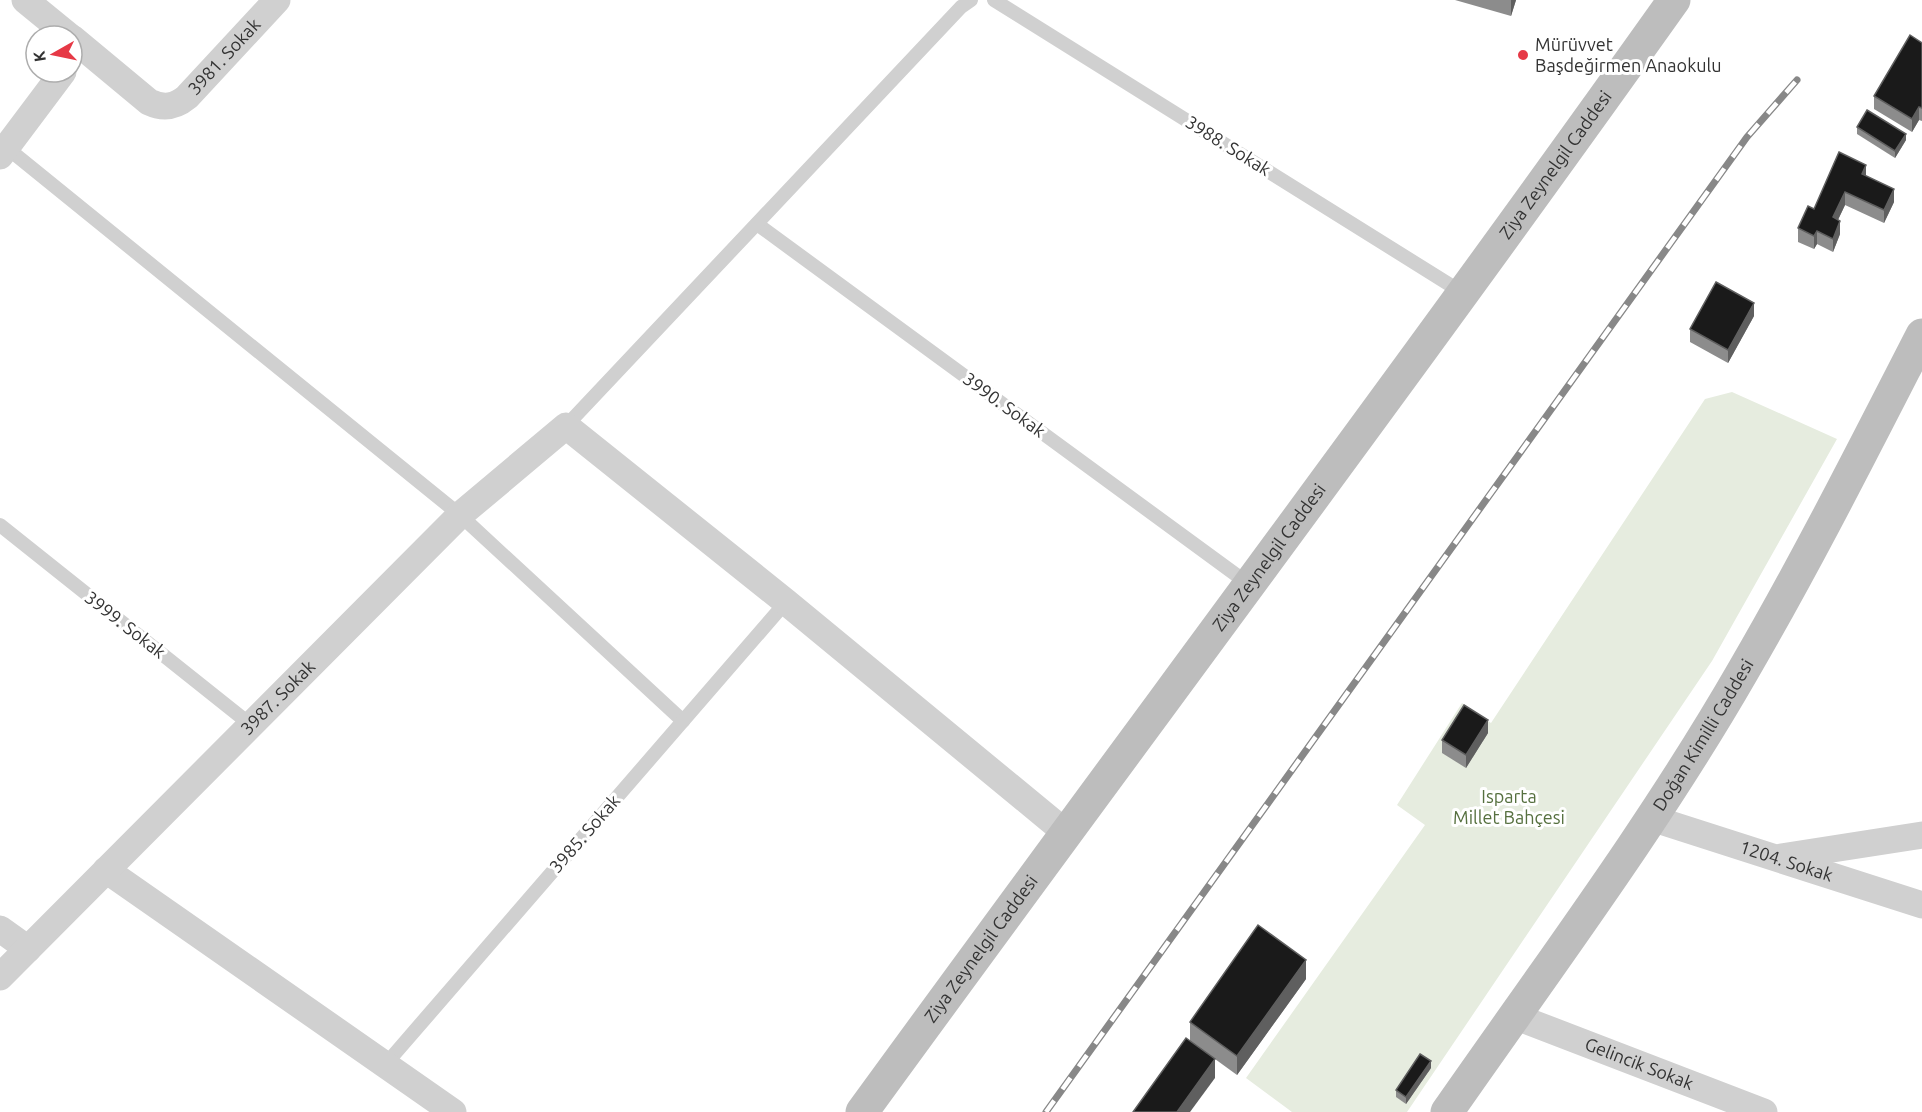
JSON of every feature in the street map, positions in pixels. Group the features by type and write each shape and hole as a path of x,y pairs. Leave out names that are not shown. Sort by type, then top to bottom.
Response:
{"street":[{"path":"25,0 51,24"},
{"name":"3981. Sokak","path":"84,53 149,102 169,107 180,103 187,97 277,0"},
{"name":"Ziya Zeynelgil Caddesi","path":"862,1112 1065,832 1250,585 1674,0"},
{"path":"3,151 54,84"},
{"name":"Doğan Kimilli Caddesi","path":"1447,1112 1651,818 1754,652 1814,544 1922,335"},
{"path":"566,426 786,602 1065,832"},
{"name":"3987. Sokak","path":"0,976 460,515 566,426"},
{"name":"1204. Sokak","path":"1651,818 1922,905"},
{"path":"1777,858 1922,835"},
{"path":"106,870 453,1112"},
{"path":"0,929 28,949"},
{"name":"Gelincik Sokak","path":"1514,1016 1764,1112"}],"lane":[{"path":"566,426 971,0"},
{"name":"3988. Sokak","path":"994,0 1463,293"},
{"path":"3,151 460,515 683,721"},
{"name":"3990. Sokak","path":"757,224 1250,585"},
{"name":"3999. Sokak","path":"0,525 251,725"},
{"name":"3985. Sokak","path":"385,1065 786,602"}],"green space":[{"name":"Isparta Millet Bahçesi","path":"1732,392 1837,439 1712,661 1407,1112 1292,1112 1246,1078 1425,825 1397,805 1462,703 1491,723 1705,399"}],"building":[{"path":"1910,35 1922,43 1922,108 1919,107 1912,119 1874,96"},
{"path":"1867,110 1906,134 1895,151 1857,127"},
{"path":"1839,152 1866,165 1862,174 1894,189 1884,210 1845,192 1833,217 1840,221 1833,239 1817,231 1814,236 1798,228 1808,206 1814,209"},
{"path":"1716,282 1754,303 1728,350 1690,329"},
{"path":"1464,705 1488,720 1466,755 1442,740"},
{"path":"1258,925 1306,960 1237,1056 1190,1022"},
{"path":"1186,1038 1215,1059 1177,1112 1133,1112"},
{"path":"1420,1054 1431,1061 1406,1097 1396,1090"}],"railway":[{"path":"1046,1112 1747,137 1797,80"}],"place":[{"name":"Mürüvvet Başdeğirmen Anaokulu","path":"1523,55"}]}
